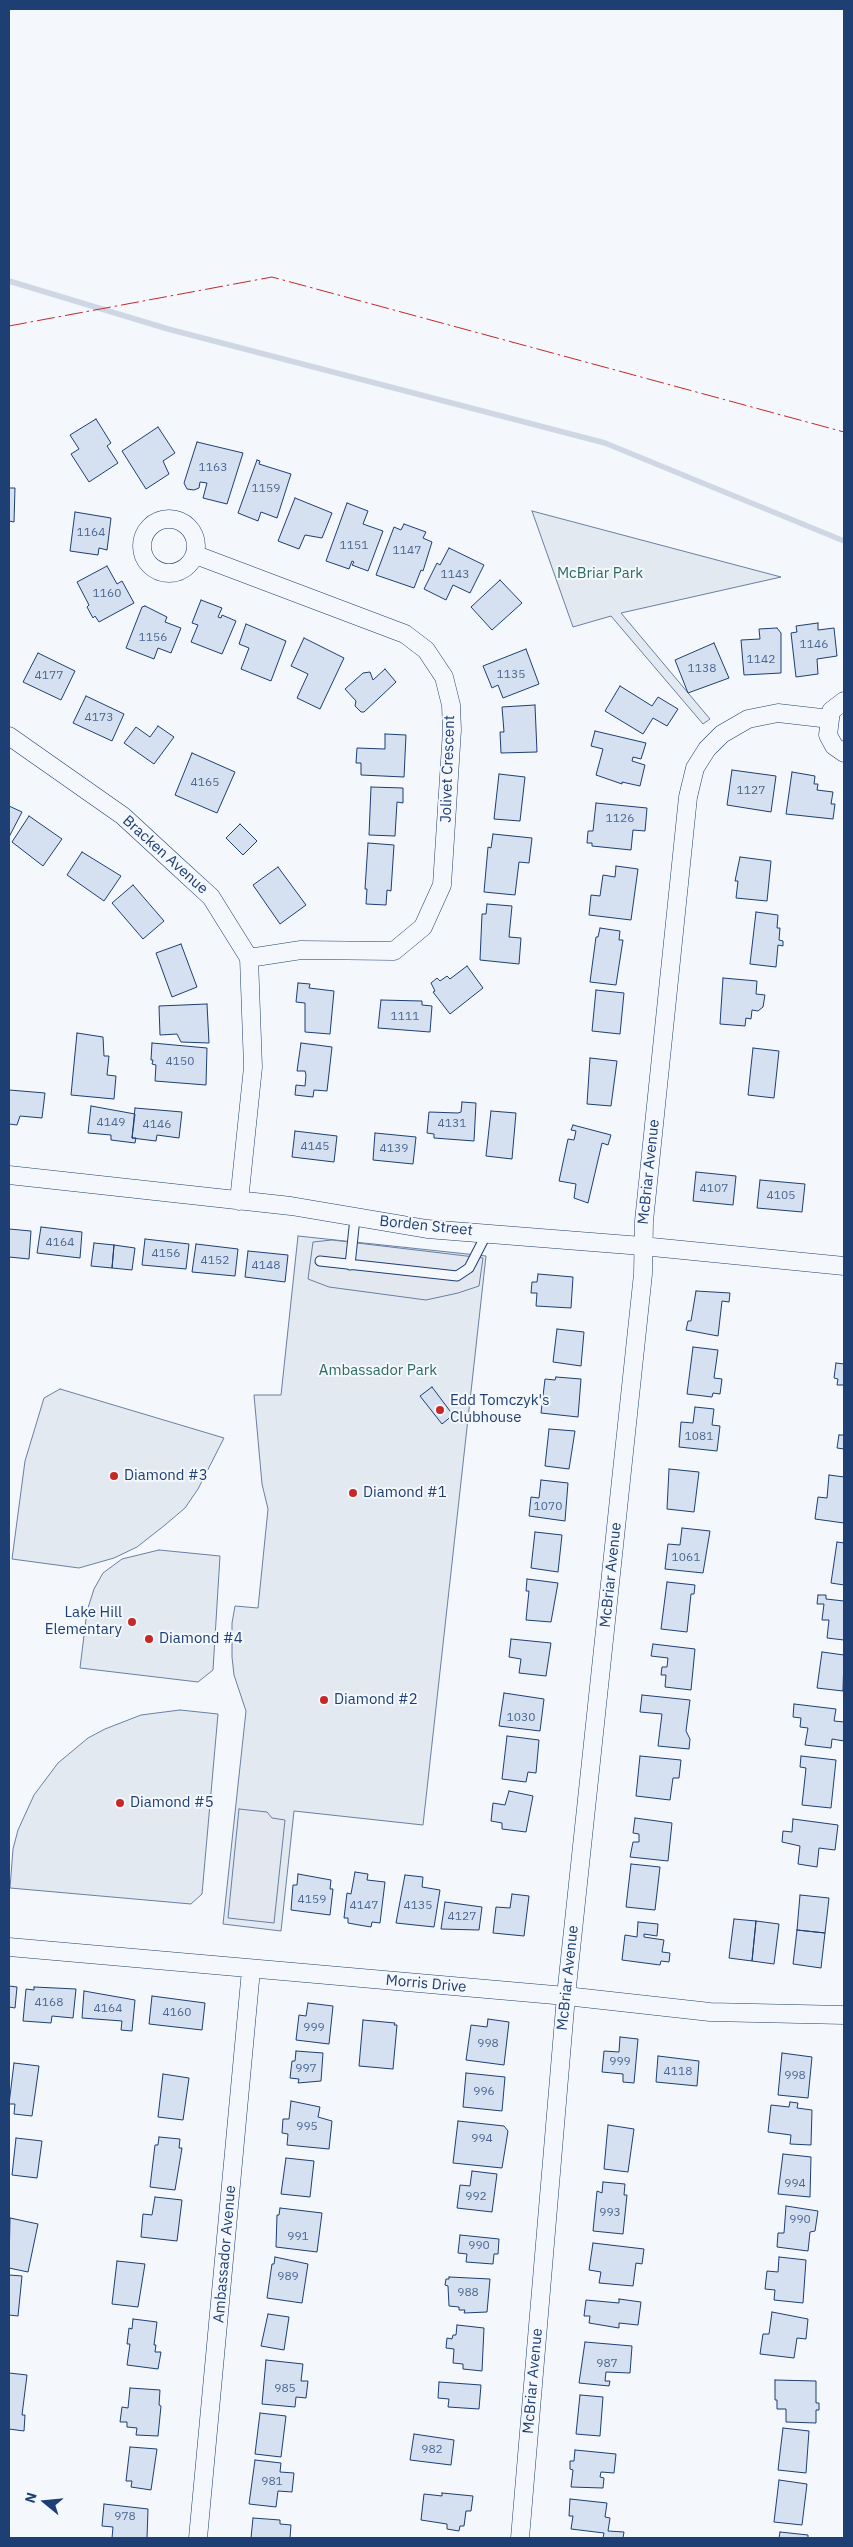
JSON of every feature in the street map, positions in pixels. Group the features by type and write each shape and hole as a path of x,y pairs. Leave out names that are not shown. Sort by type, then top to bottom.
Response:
{"street":[{"name":"Jolivet Crescent","path":"196,555 405,634 426,650 444,677 450,705 452,730 442,885 423,927 394,951 301,950 249,958"},
{"path":"844,701 831,711 828,735 834,746 844,753"},
{"name":"McBriar Avenue","path":"520,2538 566,1996 642,1284 642,1246 688,797 695,768 707,749 722,734 748,719 778,713 830,719"},
{"name":"Bracken Avenue","path":"9,736 123,816 211,897 249,958 253,1067 239,1201"},
{"name":"Borden Street","path":"9,1175 291,1206 427,1229 487,1232 844,1266"},
{"name":"Morris Drive","path":"9,1947 251,1970 566,1996 710,2012 844,2015"},
{"name":"Ambassador Avenue","path":"198,2538 251,1970"}],"lane":[{"path":"350,1265 355,1218"},
{"path":"320,1261 457,1276 470,1268 487,1232"}],"green space":[{"name":"McBriar Park","path":"532,511 781,577 621,613 710,719 703,724 611,616 573,627"},
{"name":"Ambassador Park","path":"298,1236 486,1256 423,1825 294,1811 281,1931 223,1924 246,1711 234,1675 232,1623 235,1606 258,1608 268,1509 262,1484 254,1395 281,1395"},
{"name":"Diamond #3","path":"60,1389 224,1438 198,1489 185,1508 137,1547 114,1558 79,1568 12,1559 25,1461 44,1398"},
{"name":"Diamond #4","path":"159,1550 220,1556 213,1670 198,1682 80,1668 87,1611 94,1589 103,1573 122,1559"},
{"name":"Diamond #5","path":"180,1710 218,1714 202,1894 191,1904 10,1888 13,1849 18,1830 34,1795 58,1763 88,1738 105,1729 141,1715"}],"shaded area":[{"path":"332,1240 483,1258 479,1286 426,1300 329,1287 308,1279 313,1242"},
{"path":"239,1809 267,1812 272,1818 285,1820 274,1923 228,1918"}],"building":[{"path":"96,419 111,443 107,446 118,463 89,482 71,454 79,449 70,435"},
{"path":"158,427 175,453 163,461 169,474 146,489 122,451"},
{"path":"197,442 243,453 227,504 203,498 207,483 200,482 199,488 194,490 187,489 184,483"},
{"path":"257,460 260,461 259,464 291,474 277,518 261,512 258,521 238,513"},
{"path":"9,488 15,488 14,522 9,521"},
{"path":"295,498 332,513 322,538 305,535 299,549 278,541"},
{"path":"347,503 368,511 363,524 383,531 368,571 352,565 354,562 352,561 349,569 326,561"},
{"path":"75,512 111,518 107,550 99,548 98,555 70,551"},
{"path":"404,524 426,532 423,538 432,542 423,571 421,570 414,588 376,575 394,527 401,530"},
{"path":"449,548 484,565 470,593 453,585 446,600 424,589 437,563 440,565"},
{"path":"107,566 117,584 122,581 134,603 99,622 95,616 93,618 87,607 89,605 77,582"},
{"path":"500,580 522,603 492,630 471,607"},
{"path":"201,600 222,608 218,617 221,618 222,615 236,621 222,654 191,642 198,625 192,623"},
{"path":"145,606 167,617 165,622 181,628 171,653 158,648 154,659 126,648 142,607"},
{"path":"818,623 818,630 834,628 837,656 817,659 818,674 796,677 791,633 797,632 796,626"},
{"path":"246,624 286,641 271,681 241,669 249,648 239,644"},
{"path":"777,628 781,633 781,673 744,675 741,640 760,639 759,629"},
{"path":"304,638 344,658 320,709 297,698 308,674 291,666"},
{"path":"714,643 729,678 688,693 675,660"},
{"path":"526,649 539,684 503,698 498,685 492,688 483,666"},
{"path":"38,653 75,671 61,700 23,682"},
{"path":"385,669 396,682 364,712 361,712 355,706 356,701 345,689 363,673 370,672 373,680"},
{"path":"620,686 652,706 658,697 678,709 667,726 653,718 643,734 605,711"},
{"path":"86,696 124,714 112,741 73,723"},
{"path":"535,705 537,752 501,753 500,732 504,732 502,707"},
{"path":"158,726 174,737 154,764 124,743 136,727 150,737"},
{"path":"595,731 646,743 641,759 633,757 632,761 645,765 640,786 622,782 622,784 596,775 603,749 591,746"},
{"path":"385,734 406,735 404,777 361,775 361,763 356,763 357,748 385,749"},
{"path":"192,753 235,772 217,813 175,795"},
{"path":"732,770 776,776 771,812 727,805"},
{"path":"792,772 815,776 814,784 818,784 817,790 833,792 831,804 835,804 833,819 786,814"},
{"path":"499,774 525,777 520,821 494,819"},
{"path":"371,787 403,788 403,803 397,802 395,836 369,835"},
{"path":"596,803 647,808 645,831 633,830 631,850 592,846 592,843 587,843 588,831 593,831"},
{"path":"9,806 22,812 9,837"},
{"path":"29,816 62,839 43,866 12,842"},
{"path":"240,824 257,841 243,855 226,838"},
{"path":"493,834 532,838 529,863 519,862 515,895 484,892 488,847 491,848"},
{"path":"368,843 394,845 391,891 387,890 386,905 366,904"},
{"path":"82,852 121,876 104,901 67,875"},
{"path":"740,857 771,861 767,901 736,898 738,881 735,881"},
{"path":"616,866 638,869 631,920 589,915 591,895 600,896 603,875 615,877"},
{"path":"278,867 306,905 280,924 253,885"},
{"path":"133,885 164,921 143,939 112,903"},
{"path":"487,904 512,906 509,937 521,938 519,964 480,960 482,914 486,914"},
{"path":"756,912 778,915 777,928 780,928 779,940 783,941 783,946 778,945 776,967 750,964"},
{"path":"600,928 620,931 619,940 623,940 616,985 590,982 596,937 598,937"},
{"path":"181,944 197,987 172,997 156,953"},
{"path":"467,966 483,988 450,1014 433,992 435,991 431,983 437,978 440,981 447,976 450,979"},
{"path":"723,978 757,981 756,994 765,995 763,1007 758,1011 752,1010 751,1019 746,1018 745,1026 720,1024"},
{"path":"298,983 310,984 309,988 334,991 330,1034 305,1032 305,1003 296,1002"},
{"path":"596,990 624,993 620,1034 592,1031"},
{"path":"381,1000 422,1001 422,1005 432,1006 430,1032 378,1028"},
{"path":"207,1004 209,1043 181,1042 177,1034 160,1035 159,1006"},
{"path":"77,1033 103,1037 104,1056 109,1056 107,1075 116,1076 114,1099 71,1095"},
{"path":"152,1043 207,1048 206,1085 155,1081 156,1065 152,1064 153,1060 151,1060"},
{"path":"301,1043 332,1047 327,1091 314,1090 313,1097 295,1095 296,1085 305,1086 305,1071 297,1071"},
{"path":"753,1048 779,1051 774,1098 748,1095"},
{"path":"590,1058 617,1061 611,1106 587,1104"},
{"path":"9,1090 45,1093 42,1118 20,1116 17,1125 9,1124"},
{"path":"462,1102 476,1103 474,1141 434,1138 434,1134 427,1133 429,1112 458,1113 461,1112"},
{"path":"91,1106 135,1114 132,1138 136,1138 135,1143 111,1140 111,1135 88,1133"},
{"path":"135,1108 182,1112 179,1138 157,1135 156,1141 132,1138"},
{"path":"491,1111 516,1113 512,1159 486,1156"},
{"path":"573,1125 611,1135 608,1145 602,1143 588,1203 574,1198 576,1184 559,1181 568,1139 574,1140 576,1131 571,1130"},
{"path":"295,1131 337,1136 334,1162 292,1157"},
{"path":"375,1133 416,1137 413,1164 373,1160"},
{"path":"696,1172 736,1176 733,1205 693,1201"},
{"path":"760,1180 805,1184 802,1212 757,1208"},
{"path":"41,1227 82,1232 80,1258 37,1253"},
{"path":"9,1229 31,1231 29,1259 9,1257"},
{"path":"145,1239 189,1244 186,1269 142,1265"},
{"path":"94,1243 114,1245 112,1268 91,1266"},
{"path":"196,1244 238,1249 235,1276 192,1272"},
{"path":"114,1245 135,1248 132,1270 112,1268"},
{"path":"248,1251 288,1255 285,1282 245,1277"},
{"path":"538,1274 573,1277 571,1308 536,1306 537,1293 531,1293 532,1282 537,1282"},
{"path":"696,1291 730,1293 729,1302 722,1301 718,1336 686,1330 688,1321 691,1321"},
{"path":"557,1329 584,1332 581,1366 553,1362"},
{"path":"693,1347 718,1350 714,1378 722,1379 720,1394 713,1393 712,1397 687,1394"},
{"path":"836,1363 844,1364 844,1385 837,1385 838,1379 834,1378"},
{"path":"556,1377 581,1379 578,1417 541,1413 545,1379 555,1380"},
{"name":"Edd Tomczyk's Clubhouse","path":"432,1387 453,1415 442,1424 420,1396"},
{"path":"695,1407 714,1409 712,1425 720,1426 717,1451 679,1447 681,1422 693,1423"},
{"path":"549,1429 575,1431 569,1469 545,1466"},
{"path":"839,1435 844,1435 844,1449 837,1448"},
{"path":"669,1469 699,1472 694,1512 667,1509"},
{"path":"829,1475 844,1477 844,1523 815,1519 818,1497 827,1498"},
{"path":"541,1480 568,1483 565,1521 529,1516 531,1497 539,1498"},
{"path":"682,1528 710,1531 703,1573 665,1569 668,1544 680,1545"},
{"path":"535,1532 562,1535 558,1572 531,1568"},
{"path":"837,1542 844,1543 844,1585 831,1583"},
{"path":"527,1579 558,1583 551,1622 526,1620 529,1591 526,1591"},
{"path":"667,1582 695,1585 694,1594 691,1594 687,1632 661,1629"},
{"path":"818,1595 826,1595 826,1599 844,1601 844,1640 827,1638 829,1620 822,1620 824,1604 817,1604"},
{"path":"511,1639 551,1643 546,1676 519,1673 521,1659 509,1657"},
{"path":"653,1644 695,1649 691,1690 665,1687 666,1675 661,1675 662,1667 667,1667 668,1658 651,1656"},
{"path":"822,1652 844,1655 843,1691 817,1688"},
{"path":"504,1693 544,1699 540,1731 499,1726"},
{"path":"642,1695 690,1700 686,1731 690,1739 689,1749 658,1746 662,1714 640,1712"},
{"path":"794,1704 836,1709 834,1721 844,1722 844,1741 832,1739 831,1748 805,1745 808,1728 800,1727 801,1718 793,1717"},
{"path":"507,1736 539,1740 536,1773 528,1772 526,1782 502,1779"},
{"path":"640,1756 681,1760 679,1778 673,1778 670,1800 636,1796"},
{"path":"801,1756 836,1760 831,1808 802,1805 806,1768 800,1767"},
{"path":"509,1791 533,1796 526,1832 502,1829 502,1823 491,1821 493,1803 505,1805"},
{"path":"635,1818 672,1823 668,1861 630,1857 633,1842 639,1842 639,1834 633,1833"},
{"path":"793,1819 838,1825 835,1850 819,1848 817,1867 798,1864 800,1846 782,1842 783,1831 792,1832"},
{"path":"631,1864 660,1867 655,1910 626,1907"},
{"path":"355,1872 368,1874 367,1880 385,1882 380,1923 372,1922 371,1927 348,1923 348,1918 344,1918 347,1893 351,1894"},
{"path":"298,1874 331,1880 330,1889 333,1889 330,1915 291,1910 293,1885 297,1885"},
{"path":"405,1875 423,1877 422,1887 440,1890 434,1927 396,1923"},
{"path":"512,1894 529,1896 524,1936 493,1933 496,1907 510,1908"},
{"path":"800,1895 829,1898 825,1933 797,1930"},
{"path":"445,1902 482,1907 479,1930 441,1929"},
{"path":"734,1919 756,1921 752,1961 729,1958"},
{"path":"756,1921 779,1924 774,1964 752,1961"},
{"path":"638,1922 658,1924 657,1936 644,1934 644,1937 664,1940 662,1952 670,1953 669,1962 661,1961 660,1965 622,1960 625,1935 637,1937"},
{"path":"797,1930 825,1933 821,1968 793,1964"},
{"path":"9,1986 17,1987 15,2008 9,2007"},
{"path":"34,1987 76,1989 73,2018 52,2016 51,2023 23,2021 26,1989 34,1990"},
{"path":"84,1991 135,2000 132,2031 121,2030 122,2021 82,2018"},
{"path":"152,1996 205,2003 202,2030 149,2024"},
{"path":"308,2003 333,2006 329,2044 296,2040 299,2015 306,2016"},
{"path":"488,2019 509,2022 504,2065 466,2060 471,2025 487,2027"},
{"path":"363,2020 395,2023 394,2025 397,2025 393,2069 359,2066"},
{"path":"620,2037 638,2039 634,2083 623,2082 623,2074 602,2072 604,2051 619,2052"},
{"path":"296,2051 323,2053 321,2081 298,2083 299,2079 290,2078 292,2061 295,2061"},
{"path":"782,2053 812,2057 808,2098 778,2095"},
{"path":"658,2056 699,2061 697,2086 656,2082"},
{"path":"14,2063 39,2066 32,2116 14,2114 15,2104 9,2104"},
{"path":"466,2073 505,2077 502,2111 463,2107"},
{"path":"163,2074 189,2078 183,2120 158,2117"},
{"path":"291,2101 320,2107 318,2117 332,2121 329,2149 287,2145 288,2134 282,2133 283,2119 289,2119"},
{"path":"790,2102 798,2103 797,2108 812,2110 811,2145 790,2144 791,2135 768,2132 771,2105 789,2107"},
{"path":"458,2121 504,2126 508,2131 502,2168 453,2163"},
{"path":"608,2125 634,2129 628,2172 604,2169"},
{"path":"159,2137 180,2139 179,2148 182,2148 175,2190 150,2187 155,2145 158,2145"},
{"path":"16,2138 42,2141 37,2178 12,2175"},
{"path":"783,2154 811,2157 810,2197 778,2194"},
{"path":"286,2158 314,2161 310,2197 281,2194"},
{"path":"472,2171 497,2174 492,2212 457,2208 460,2185 470,2186"},
{"path":"603,2182 625,2184 624,2195 627,2195 623,2234 593,2231 597,2191 602,2193"},
{"path":"155,2197 182,2200 177,2241 141,2237 143,2214 152,2215"},
{"path":"786,2206 818,2211 815,2231 810,2232 808,2251 777,2247 778,2233 784,2233"},
{"path":"280,2208 322,2213 317,2252 276,2247 277,2215 279,2215"},
{"path":"10,2218 38,2224 28,2272 9,2268"},
{"path":"460,2235 499,2239 498,2254 494,2254 493,2264 466,2262 467,2254 458,2253"},
{"path":"593,2243 644,2249 642,2264 636,2263 633,2286 599,2283 601,2272 589,2270"},
{"path":"275,2257 308,2264 302,2303 267,2298 272,2264 274,2264"},
{"path":"779,2257 806,2260 803,2303 774,2300 775,2290 765,2289 767,2271 778,2272"},
{"path":"117,2261 145,2264 138,2307 112,2304"},
{"path":"9,2275 22,2276 18,2316 9,2315"},
{"path":"449,2277 490,2279 487,2312 464,2313 465,2310 459,2310 459,2307 449,2306 448,2286 445,2285 446,2279 449,2279"},
{"path":"619,2299 641,2302 638,2325 619,2323 619,2328 589,2323 590,2316 584,2316 586,2300 619,2303"},
{"path":"772,2312 808,2319 806,2339 797,2338 794,2358 760,2354 763,2334 769,2334"},
{"path":"268,2314 289,2317 284,2350 261,2346"},
{"path":"133,2319 157,2322 154,2345 156,2345 155,2352 161,2352 158,2369 127,2365 130,2344 127,2344 129,2328 132,2329"},
{"path":"457,2325 484,2328 482,2371 463,2369 463,2364 453,2363 454,2349 446,2348 447,2338 452,2339 453,2335 456,2335"},
{"path":"585,2342 632,2346 630,2373 606,2372 605,2381 610,2381 609,2386 579,2383"},
{"path":"266,2360 303,2364 301,2381 308,2381 306,2398 296,2397 295,2407 262,2404"},
{"path":"9,2373 27,2375 22,2415 25,2415 24,2431 9,2429"},
{"path":"775,2380 816,2381 816,2403 819,2403 819,2410 816,2410 816,2423 786,2422 786,2409 777,2409"},
{"path":"439,2382 481,2385 479,2409 448,2407 449,2399 438,2398"},
{"path":"130,2388 160,2390 159,2405 161,2406 158,2436 136,2435 137,2428 127,2427 127,2422 120,2422 122,2407 128,2408"},
{"path":"580,2395 603,2397 600,2436 576,2434"},
{"path":"260,2413 286,2416 281,2457 255,2454"},
{"path":"783,2428 809,2431 806,2473 778,2470"},
{"path":"414,2434 454,2440 451,2465 410,2460"},
{"path":"130,2447 157,2449 151,2490 131,2487 132,2481 126,2481"},
{"path":"575,2450 616,2454 614,2473 601,2472 600,2477 604,2478 603,2488 571,2487 573,2470 570,2469 570,2461 574,2461"},
{"path":"255,2460 281,2463 280,2472 294,2473 292,2492 278,2491 276,2507 249,2504"},
{"path":"779,2480 807,2484 802,2525 774,2522"},
{"path":"442,2493 473,2496 471,2511 466,2511 464,2526 460,2526 459,2531 447,2529 447,2524 421,2520 424,2494 442,2496"},
{"path":"570,2499 607,2503 605,2517 610,2518 608,2531 624,2532 623,2538 603,2538 604,2533 571,2529 573,2516 569,2516"},
{"path":"104,2504 148,2509 147,2538 112,2538 113,2527 102,2526"},
{"path":"253,2518 280,2520 280,2524 291,2525 290,2538 251,2538"},
{"path":"780,2532 808,2535 808,2538 779,2538"}],"waterway":[{"path":"9,281 168,329 605,443 844,541"}],"power":[{"path":"9,326 272,277 844,432"}],"place":[{"name":"Edd Tomczyk's Clubhouse","path":"440,1410"},
{"name":"Diamond #3","path":"114,1476"},
{"name":"Diamond #1","path":"353,1493"},
{"name":"Lake Hill Elementary","path":"132,1622"},
{"name":"Diamond #4","path":"149,1639"},
{"name":"Diamond #2","path":"324,1700"},
{"name":"Diamond #5","path":"120,1803"}]}
